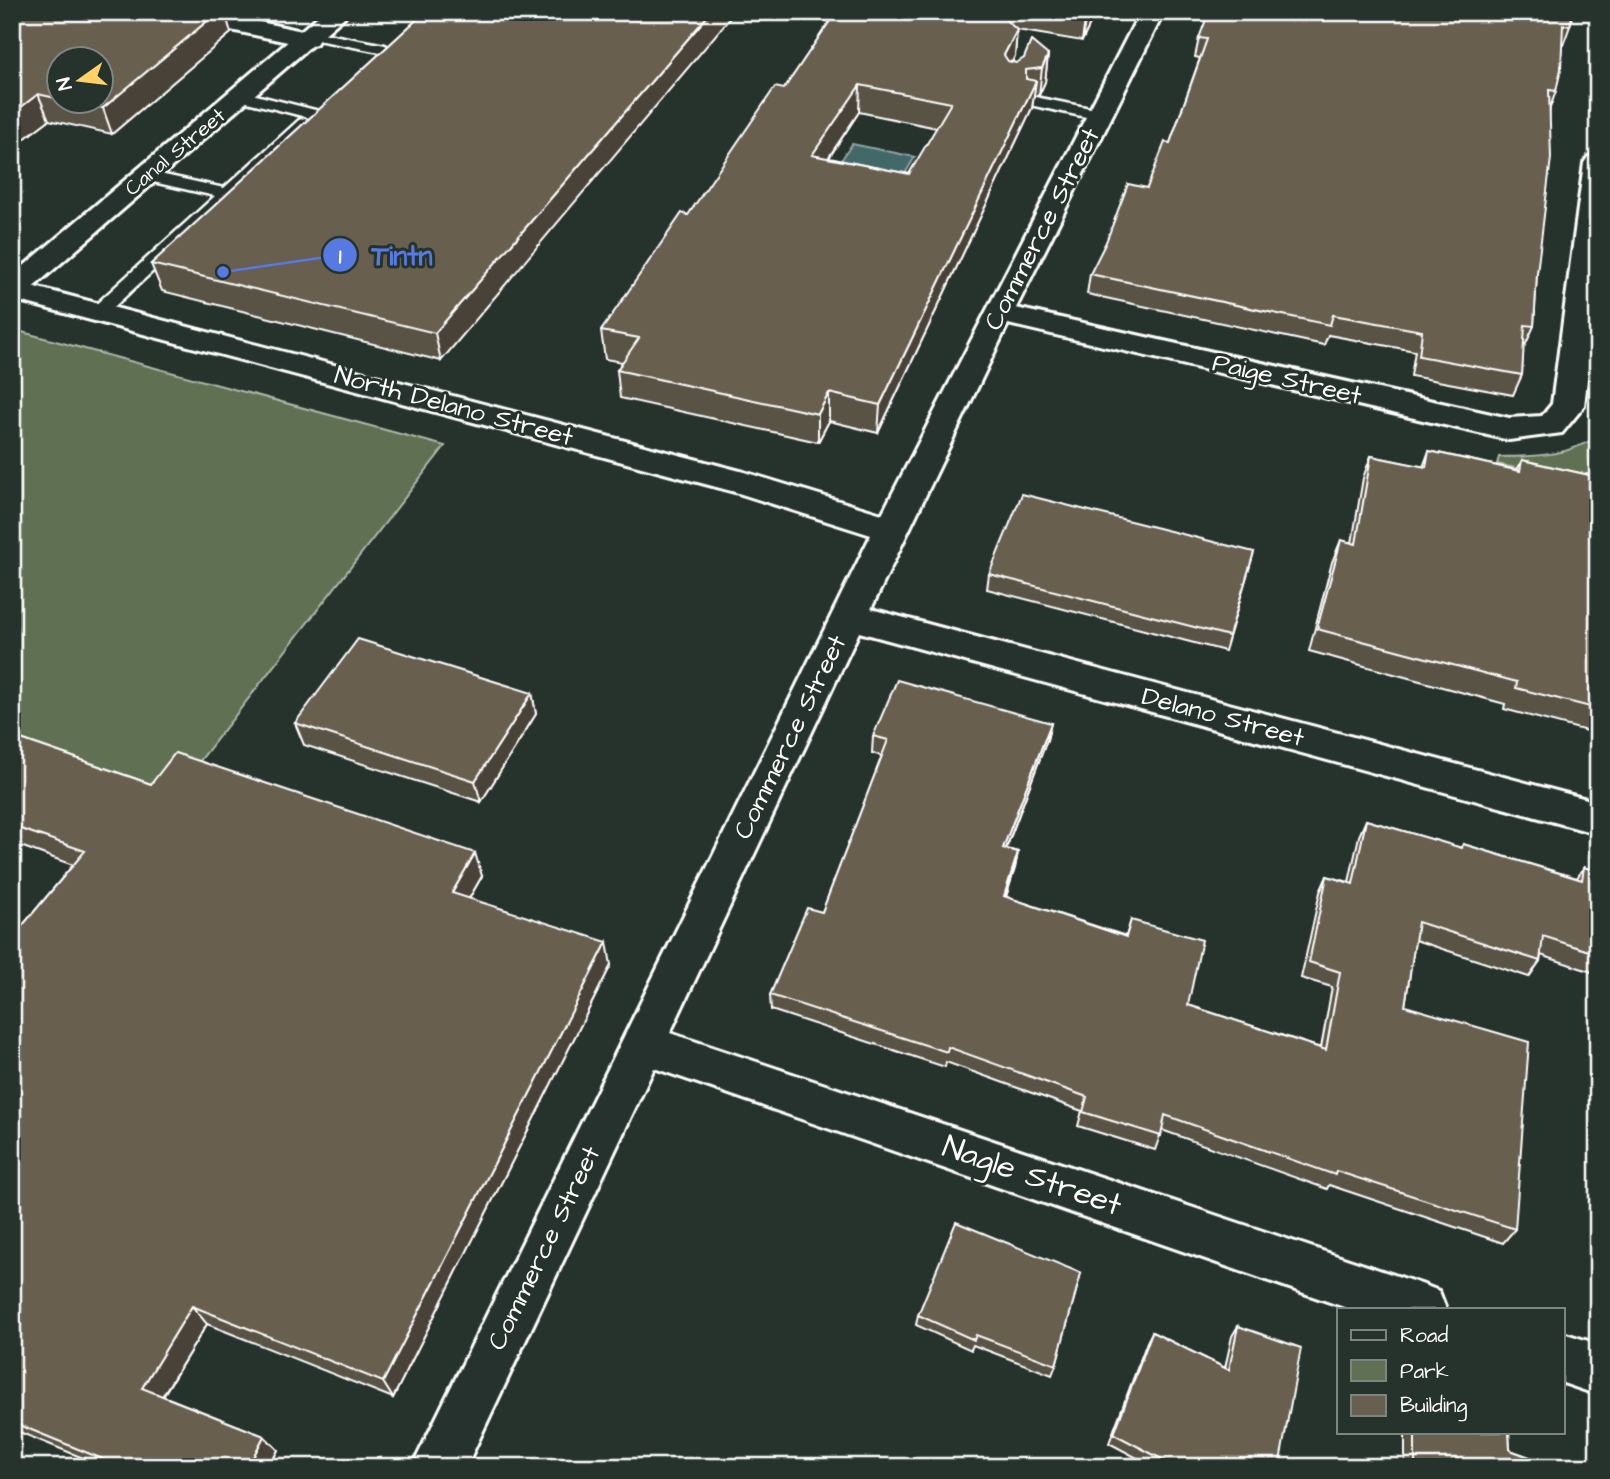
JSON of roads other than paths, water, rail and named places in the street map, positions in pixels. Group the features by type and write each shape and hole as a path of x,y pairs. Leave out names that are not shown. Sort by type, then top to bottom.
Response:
{"street":[{"path":"178,12 310,37"},
{"name":"Canal Street","path":"12,290 338,12"},
{"name":"Commerce Street","path":"438,1467 849,615 998,313 1152,12"},
{"name":"Paige Street","path":"998,313 1509,429 1551,426 1569,406 1598,163"},
{"name":"North Delano Street","path":"12,290 744,483 893,530"},
{"name":"Delano Street","path":"849,615 1598,818"},
{"name":"Nagle Street","path":"643,1044 1418,1308"},
{"path":"1564,1358 1598,1370"}],"lane":[{"path":"310,37 390,45 365,68"},
{"path":"98,312 319,110 240,96"},
{"path":"1030,100 1100,115"},
{"path":"146,176 227,194"}],"water":[{"path":"852,144 915,157 895,190 830,177"}],"place":[{"name":"Tintn","path":"223,272"}]}
